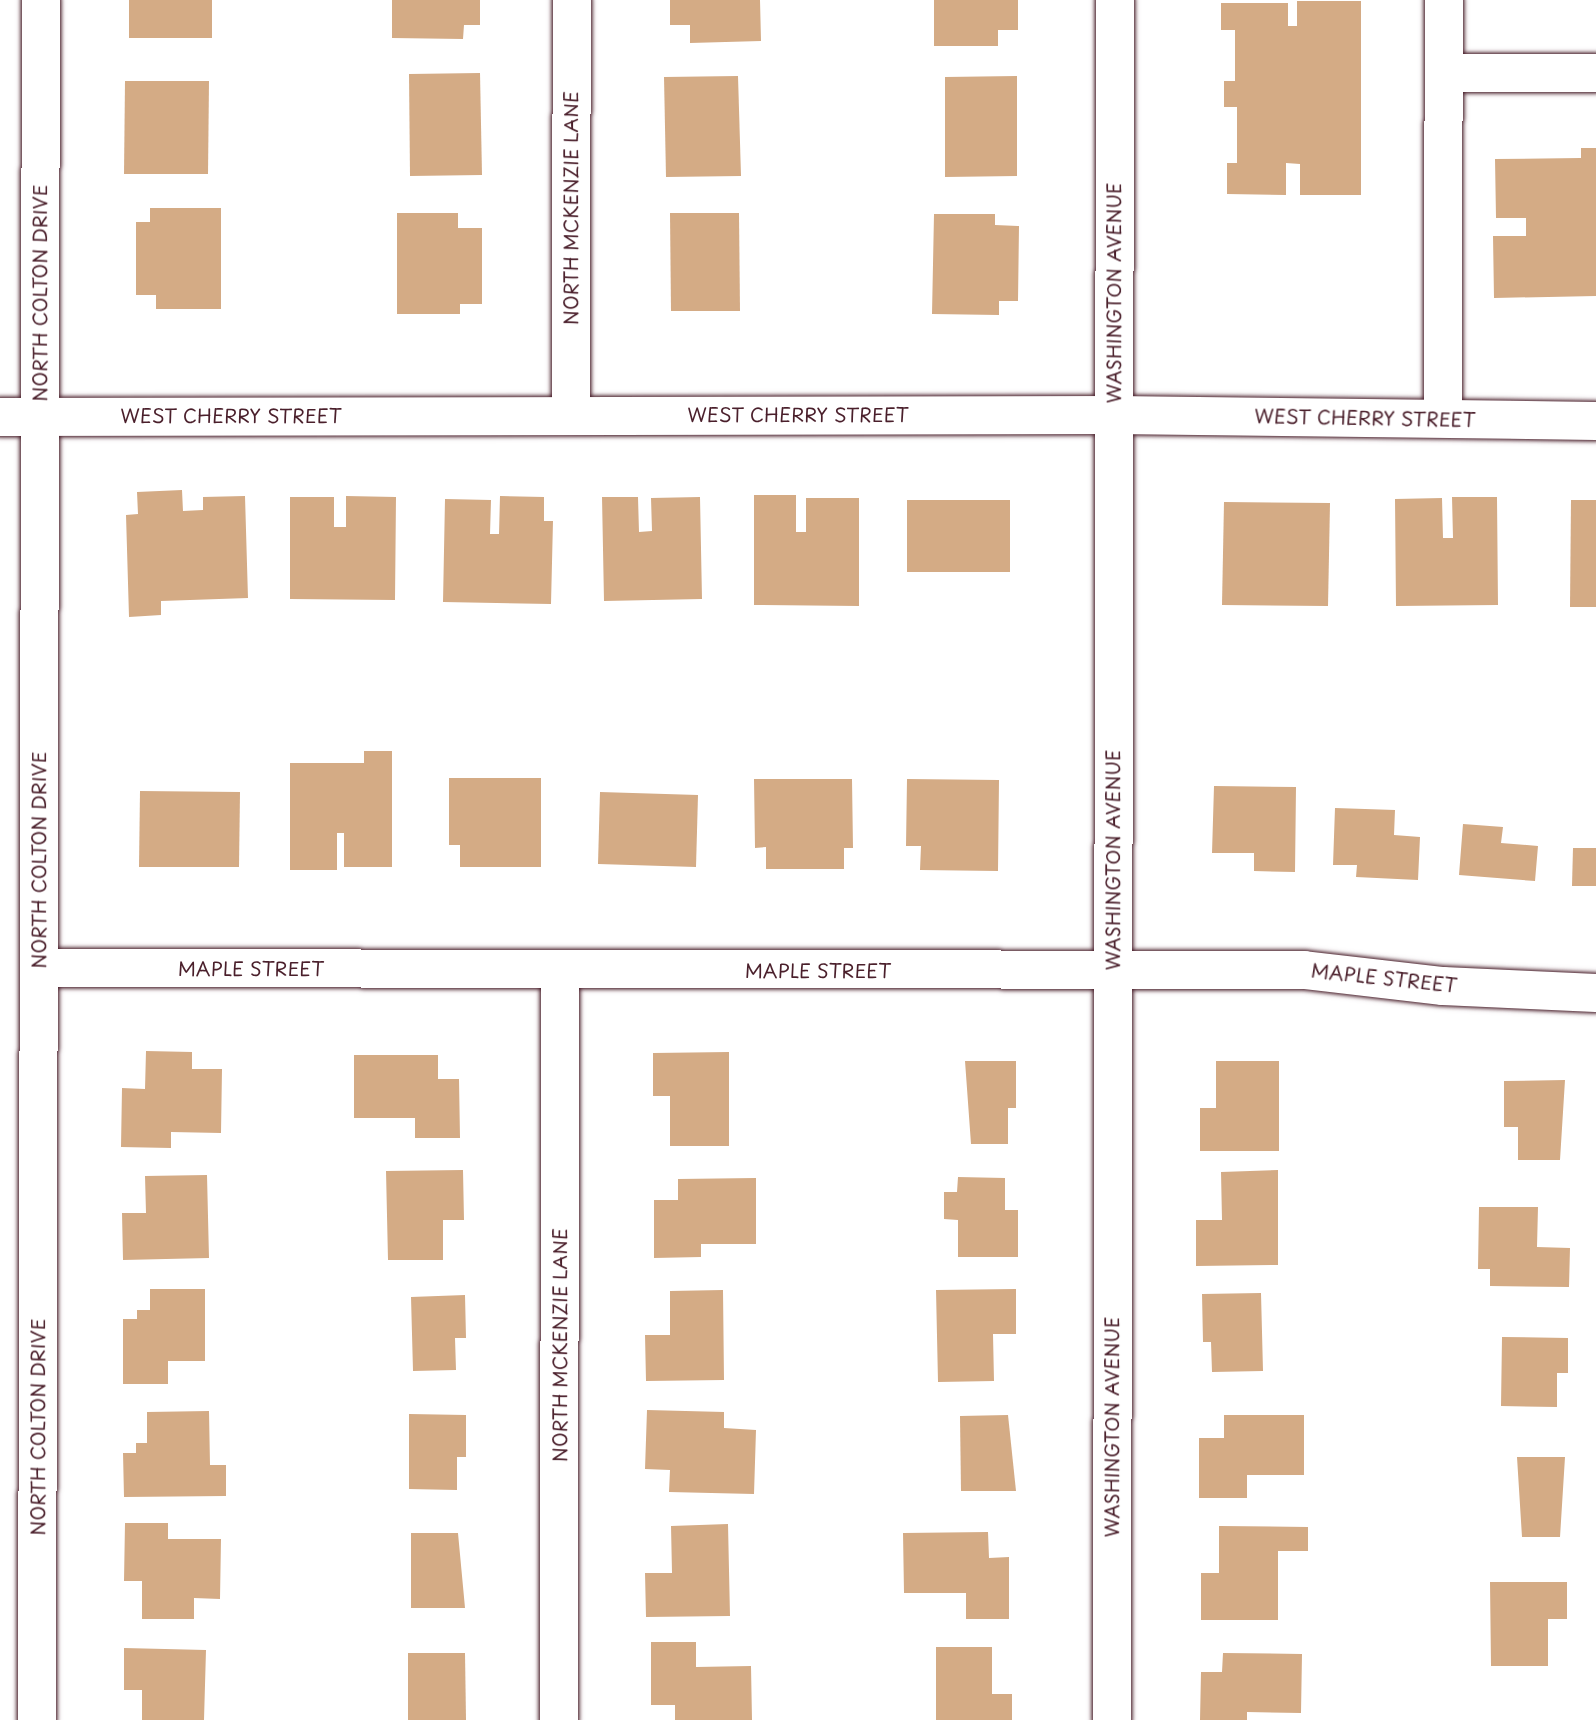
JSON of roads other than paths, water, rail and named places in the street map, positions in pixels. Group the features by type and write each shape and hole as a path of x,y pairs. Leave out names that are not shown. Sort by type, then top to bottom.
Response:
{"street":[{"name":"NORTH COLTON DRIVE","path":"37,1720 41,0"},
{"name":"NORTH MCKENZIE LANE","path":"571,415 572,0"},
{"name":"WASHINGTON AVENUE","path":"1112,1720 1115,0"},
{"path":"1443,418 1444,0"},
{"path":"1444,74 1596,73"},
{"name":"WEST CHERRY STREET","path":"0,417 1114,415 1596,421"},
{"name":"MAPLE STREET","path":"39,968 560,971 1304,970 1443,986 1596,993"},
{"name":"NORTH MCKENZIE LANE","path":"559,1720 560,971"}]}
